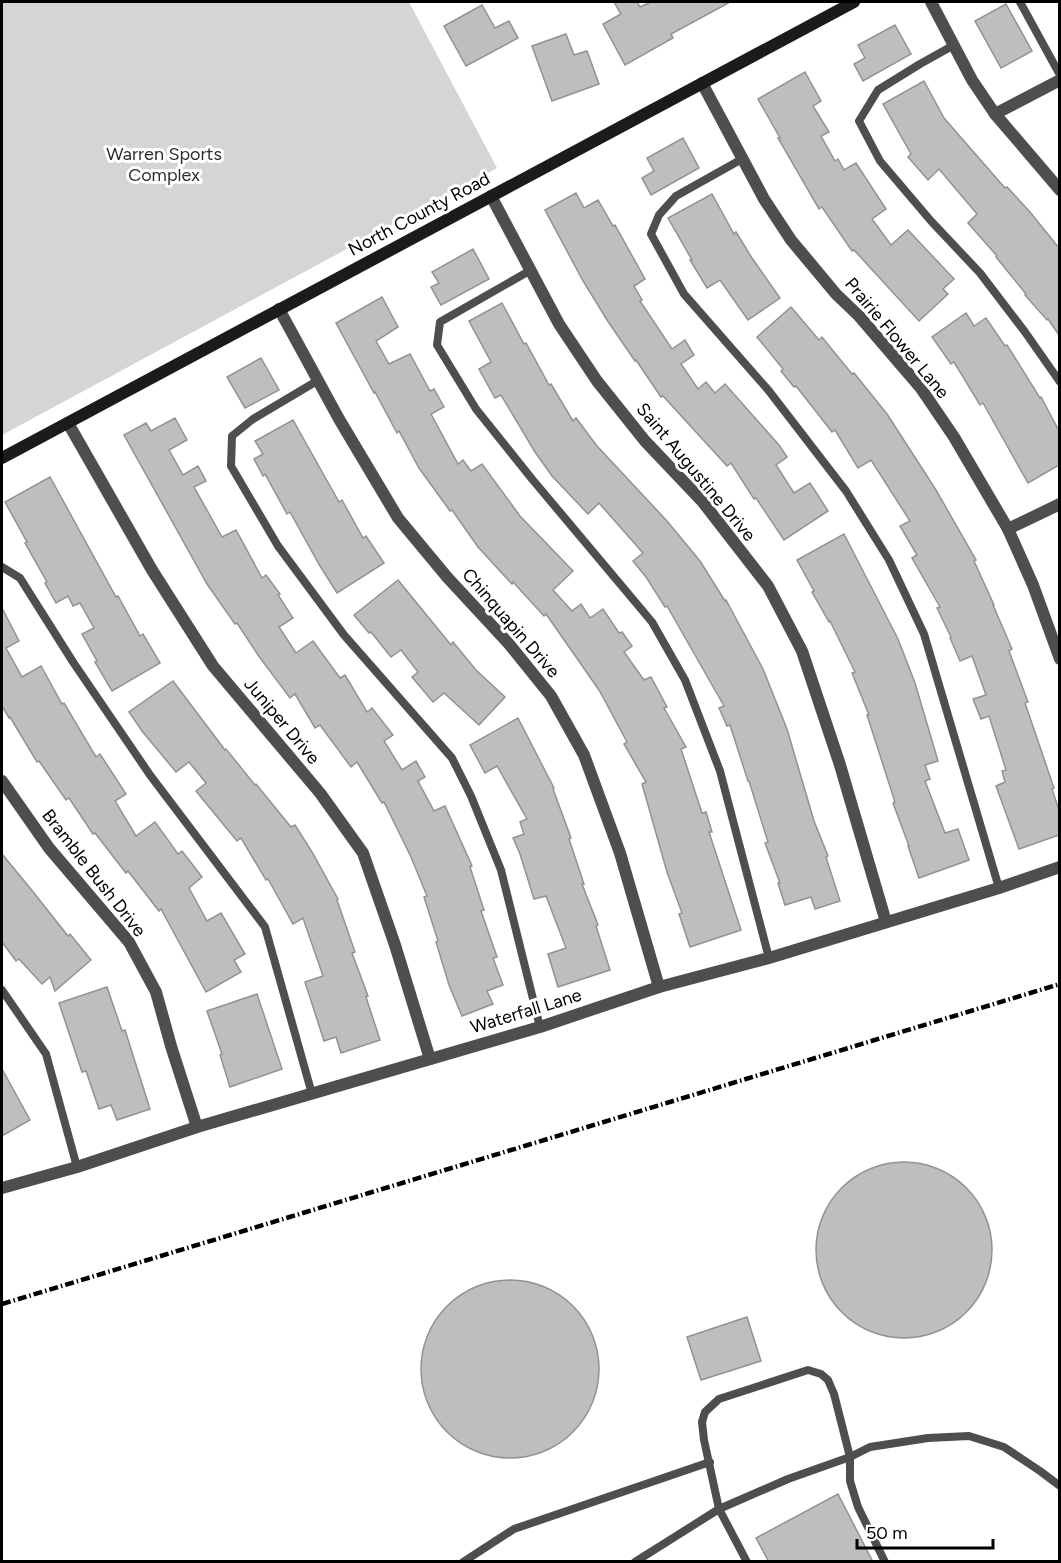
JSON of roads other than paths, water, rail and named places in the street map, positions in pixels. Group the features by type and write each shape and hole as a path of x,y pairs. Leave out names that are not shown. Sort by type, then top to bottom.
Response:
{"street":[{"name":"North County Road","path":"2,458 854,2"},
{"path":"931,2 972,80 995,114 1059,190"},
{"path":"995,114 1059,77"},
{"name":"Prairie Flower Lane","path":"702,83 764,199 791,240 920,387 954,437 1008,529 1033,585 1059,660"},
{"name":"Saint Augustine Drive","path":"491,196 559,324 597,381 645,441 702,501 768,586 802,651 840,765 886,922"},
{"name":"Chinquapin Drive","path":"279,309 317,381 398,518 552,696 584,755 620,853 659,987"},
{"name":"Juniper Drive","path":"68,423 152,570 213,666 320,793 363,853 395,945 430,1059"},
{"path":"1008,529 1059,504"},
{"name":"Bramble Bush Drive","path":"2,781 49,849 129,942 156,992 197,1127"},
{"name":"Waterfall Lane","path":"2,1188 77,1167 197,1127 540,1027 659,987 769,958 999,888 1059,867"}],"lane":[{"path":"1020,2 1059,77"},
{"path":"954,45 878,90 859,121 880,161 980,273 1025,332 1059,382"},
{"path":"742,159 676,196 659,215 651,234 684,294 769,391 846,490 889,560 924,634 999,888"},
{"path":"531,270 440,322 437,345 476,410 652,622 685,680 720,771 769,958"},
{"path":"317,381 254,419 232,436 231,466 278,546 344,635 452,758 471,796 501,870 540,1027"},
{"path":"2,567 20,578 73,662 150,775 265,927 312,1094"},
{"path":"2,990 46,1054 77,1167"},
{"path":"747,1562 719,1509 702,1422 705,1412 719,1399 808,1370 821,1374 828,1380 834,1394 850,1457 850,1481 858,1507 885,1562"},
{"path":"640,1560 719,1509 870,1447 928,1438 969,1436 1004,1447 1059,1486"},
{"path":"463,1562 514,1529 710,1462"}],"railway":[{"path":"2,1304 1060,984"}],"park label":[{"name":"Warren Sports Complex","path":"164,164"}]}
